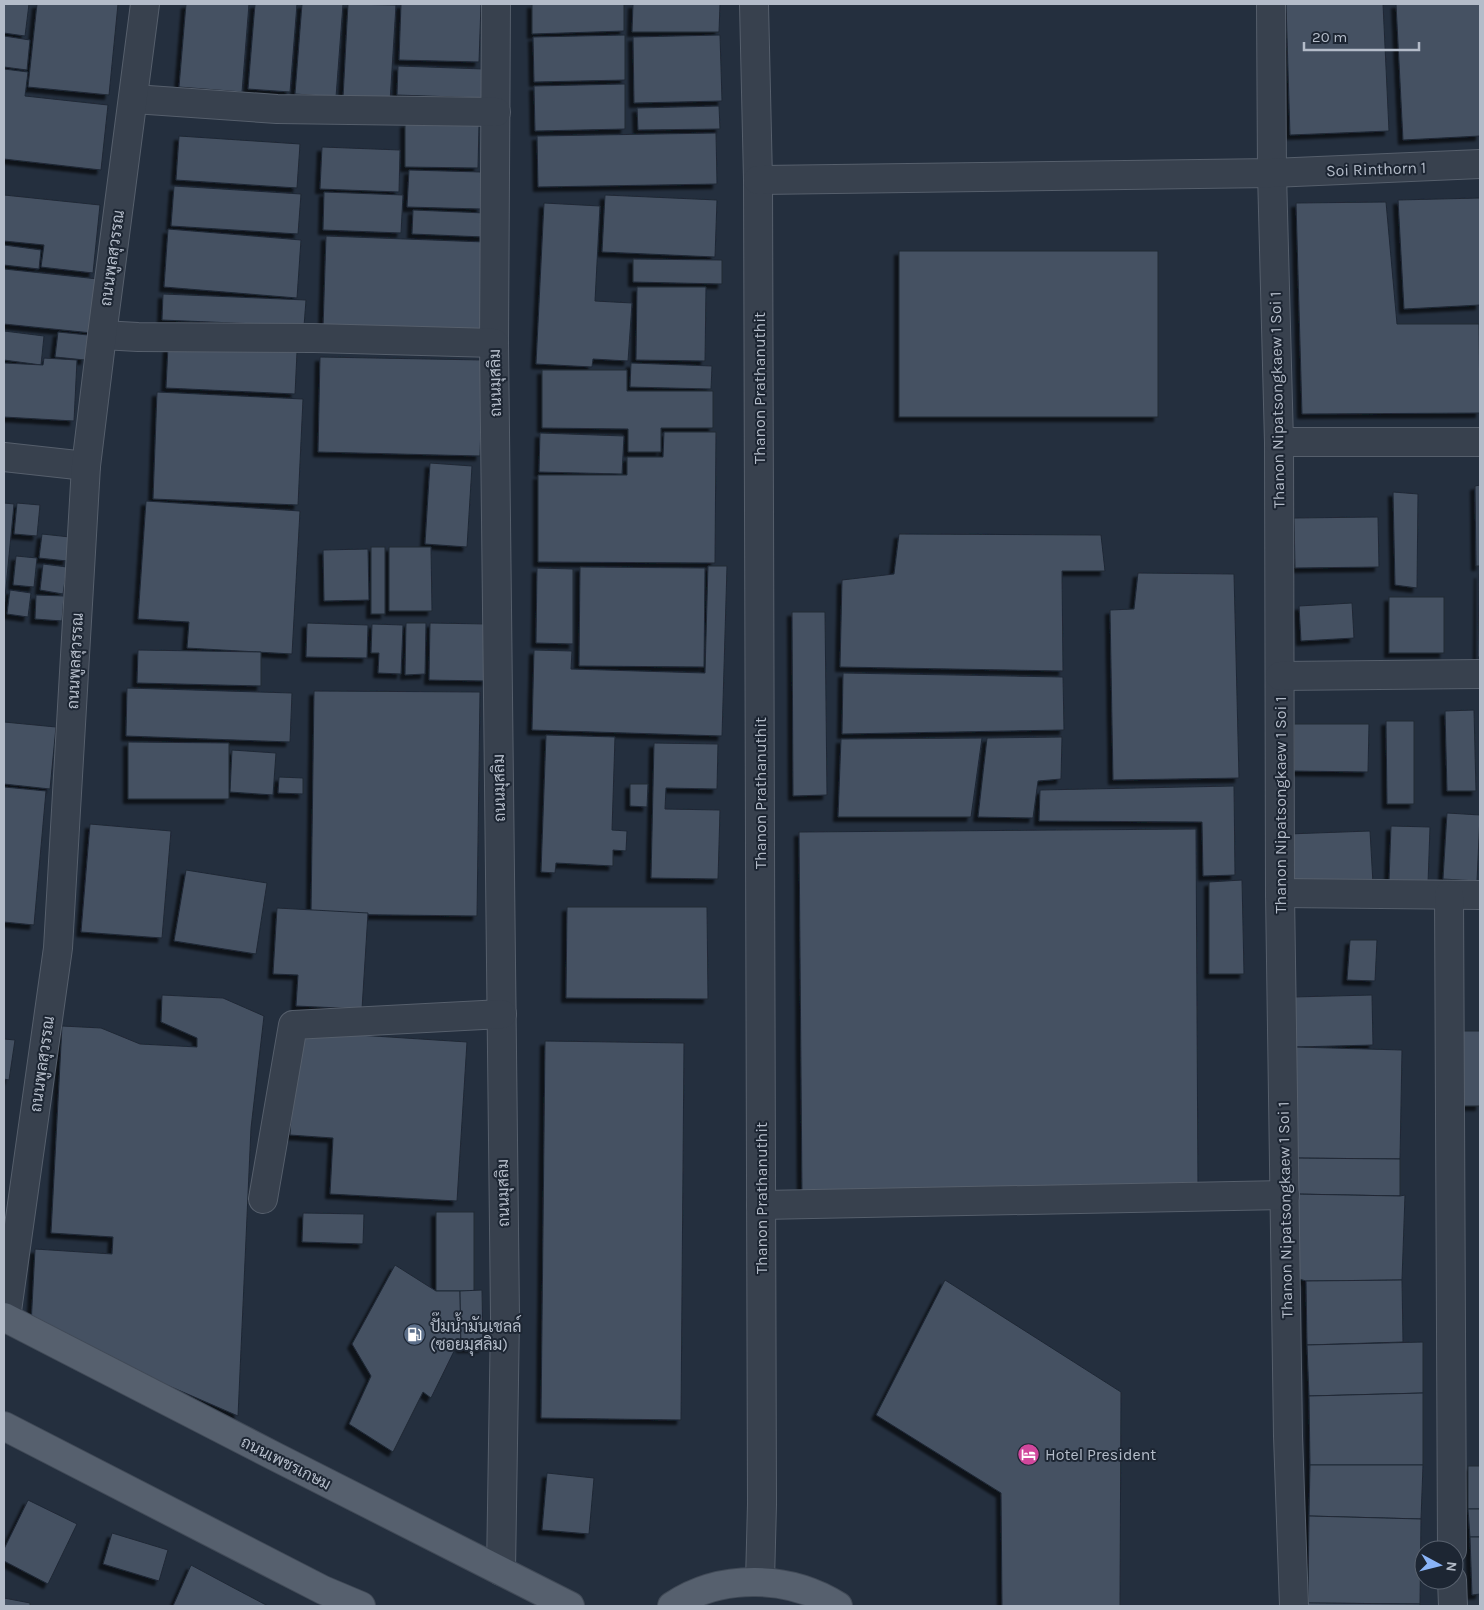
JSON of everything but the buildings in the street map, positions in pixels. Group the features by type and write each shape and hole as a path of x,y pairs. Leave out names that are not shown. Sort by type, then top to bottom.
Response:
{"main road":[{"name":"ถนนเพชรเกษม","path":"5,1318 570,1606"},
{"path":"4,1426 322,1590 361,1606"},
{"path":"672,1604 719,1585 760,1582 784,1584 807,1590 838,1606"}],"street":[{"name":"ถนนพูลสุวรรณ","path":"5,1318 58,948 86,466 145,4"},
{"name":"ถนนมุสลิม","path":"496,4 494,343 505,1317 501,1571"},
{"name":"Thanon Prathanuthit","path":"754,4 758,180 762,1504 760,1582"},
{"name":"Thanon Nipatsongkaew 1 Soi 1","path":"1271,4 1272,173 1279,442 1280,893 1284,1195 1288,1436 1294,1606"},
{"path":"134,99 277,109 496,112"},
{"name":"Soi Rinthorn 1","path":"758,180 1272,173 1480,164"},
{"path":"102,335 494,343"},
{"path":"1279,442 1480,442"},
{"path":"4,457 86,466"},
{"path":"1280,676 1480,674"},
{"path":"1280,893 1480,895"},
{"path":"1449,895 1452,1540"},
{"path":"263,1199 293,1025 502,1014"},
{"path":"761,1205 1284,1195"},
{"path":"1452,1590 1452,1606"}],"place":[{"name":"ปั๊มน้ำมันเชลล์ (ซอยมุสลิม)","path":"414,1335"},
{"name":"Hotel President","path":"1029,1454"}]}
